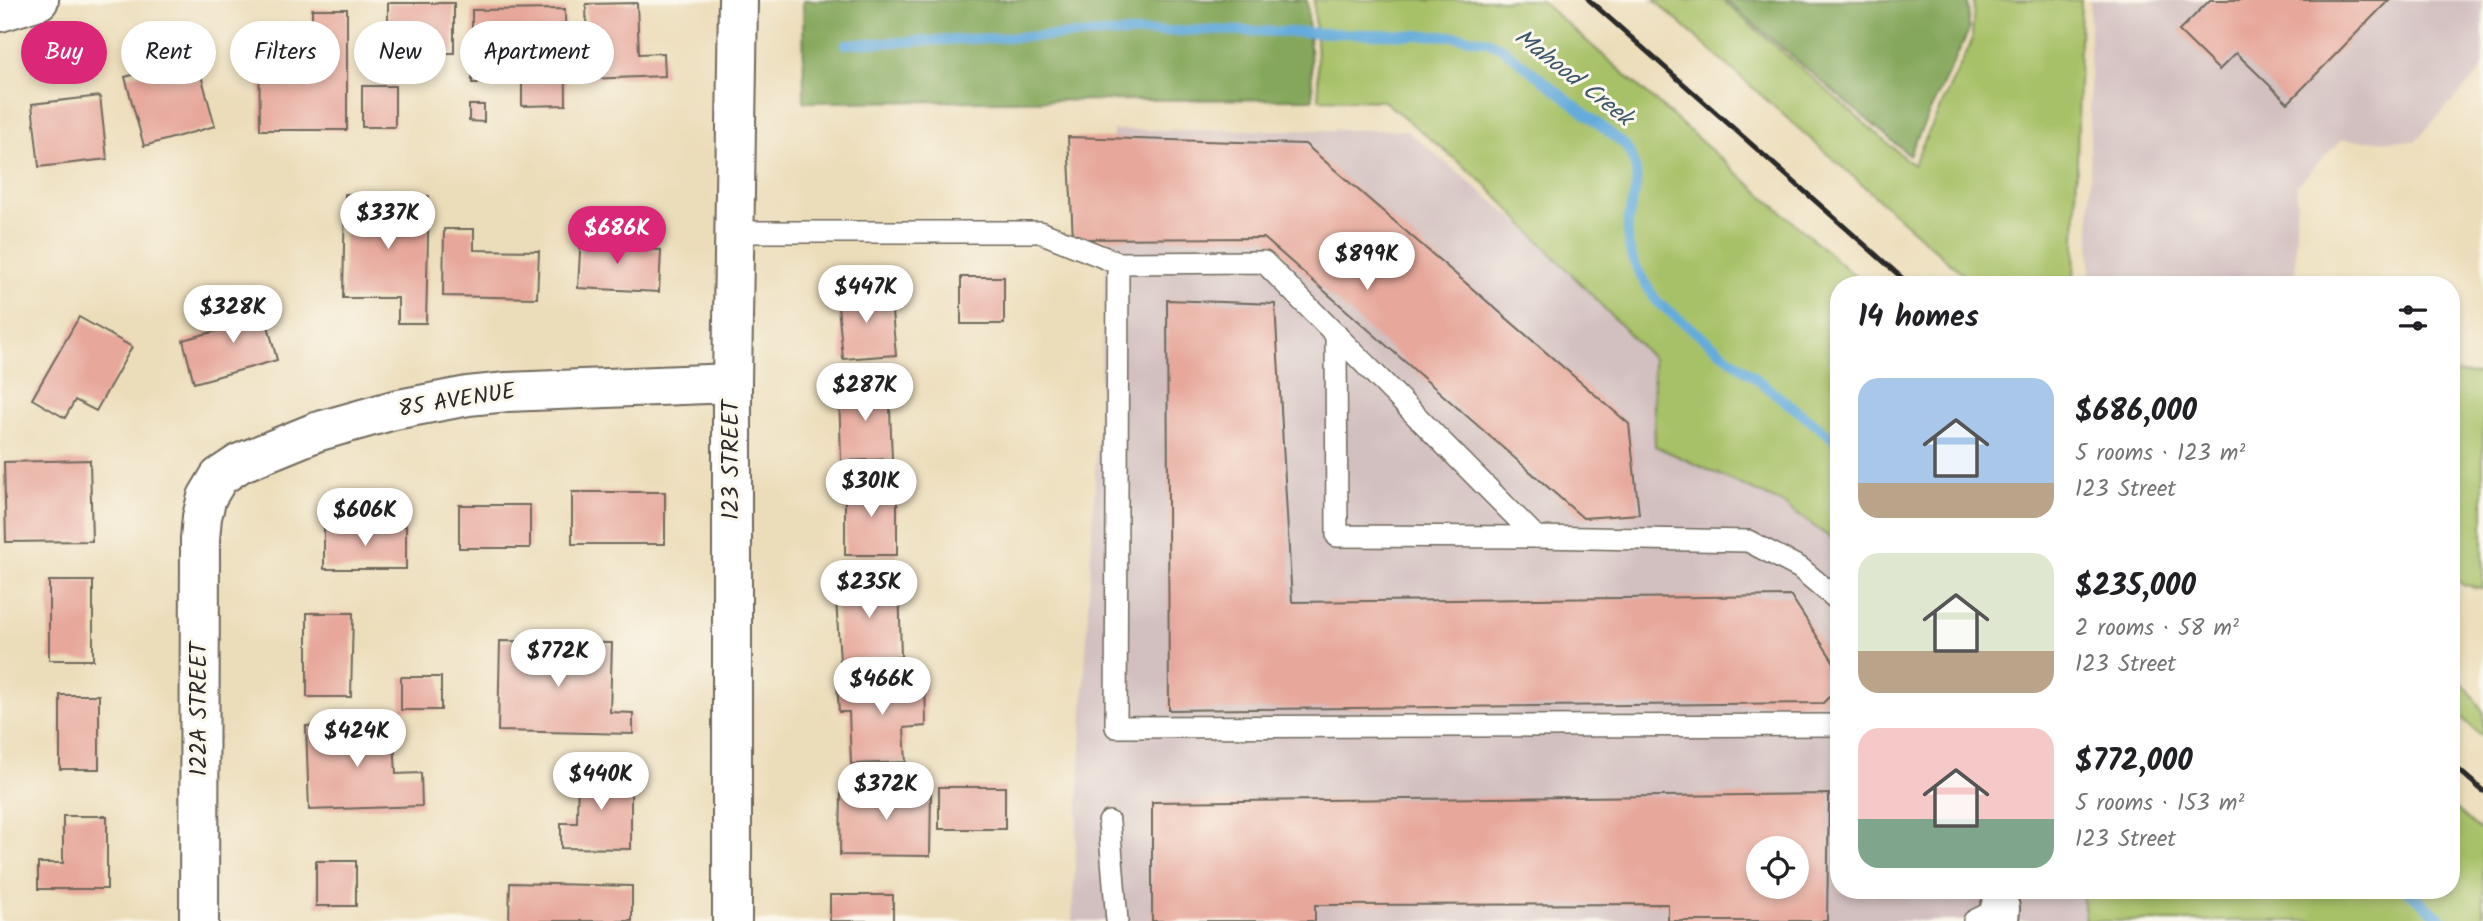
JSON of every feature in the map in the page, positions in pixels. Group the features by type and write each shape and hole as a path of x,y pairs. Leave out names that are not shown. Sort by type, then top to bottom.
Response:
{"street":[{"path":"0,12 39,0"},
{"name":"123 STREET","path":"732,921 732,383 738,0"},
{"name":"85 AVENUE","path":"207,497 219,478 240,463 316,432 394,410 507,391 732,383"},
{"name":"122A STREET","path":"199,921 200,539 207,497"}],"lane":[{"path":"735,232 1041,232 1118,263 1264,262 1536,537"},
{"path":"1118,263 1116,727 1830,725"},
{"path":"1336,334 1337,536 1748,541 1800,568 1830,593"},
{"path":"1110,822 1117,921"}],"shaded area":[{"path":"2090,0 2483,0 2483,69 2415,141 2341,140 2297,185 2295,276 2090,276"},
{"path":"1113,130 1406,130 1830,479 1830,899 2343,899 2370,921 1072,921"}],"green space":[{"path":"803,0 1307,0 1313,99 804,102"},
{"path":"1314,0 1540,0 1855,276 1830,276 1830,538 1780,502 1655,446 1653,359 1484,183 1384,101 1319,99"},
{"path":"1654,0 1722,0 1913,165 1972,41 1974,0 2081,0 2074,276 1965,276"},
{"path":"1725,0 1968,0 1969,30 1909,155"},
{"path":"2460,373 2483,374 2483,588 2460,582"},
{"path":"2460,681 2483,711 2483,737 2460,716"},
{"path":"2460,812 2483,833 2483,921 2086,921 2083,899 2460,899"}],"building":[{"path":"2210,0 2389,0 2288,103 2236,53 2219,70 2179,31"},
{"path":"388,3 454,3 454,53 446,53 446,21 388,21"},
{"path":"637,3 639,54 664,53 665,76 614,78 614,21 586,21 586,4"},
{"path":"312,9 347,9 347,130 260,130 259,84 340,84 340,21 312,21"},
{"path":"565,9 565,21 472,21 472,10"},
{"path":"127,84 203,84 215,126 144,146"},
{"path":"522,84 566,84 566,105 522,106"},
{"path":"362,86 395,86 395,127 362,127"},
{"path":"100,96 107,159 39,167 32,104"},
{"path":"469,105 484,105 484,122 469,121"},
{"path":"1068,137 1305,144 1629,424 1639,514 1583,518 1264,238 1073,239"},
{"path":"345,194 429,196 426,323 398,323 398,298 343,298"},
{"path":"444,229 474,229 474,250 539,251 537,298 443,296"},
{"path":"581,233 609,235 609,247 661,250 659,292 578,288"},
{"path":"961,277 1004,277 1004,324 961,324"},
{"path":"890,291 896,355 843,359 837,295"},
{"path":"260,295 277,360 194,383 183,340 242,324 236,301"},
{"path":"1167,300 1275,304 1292,602 1791,596 1830,656 1830,696 1823,703 1169,710"},
{"path":"79,317 132,347 96,411 75,400 65,418 32,399"},
{"path":"889,384 892,459 841,461 839,386"},
{"path":"90,460 92,541 6,542 4,462"},
{"path":"845,482 897,482 897,555 845,555"},
{"path":"572,492 665,492 665,544 572,544"},
{"path":"459,505 530,505 530,548 459,548"},
{"path":"324,526 406,526 406,569 324,569"},
{"path":"899,580 901,657 840,661 835,584"},
{"path":"49,581 93,581 93,660 49,660"},
{"path":"307,613 353,613 351,697 307,697"},
{"path":"500,641 612,643 610,712 633,713 633,734 498,731"},
{"path":"401,677 441,677 441,710 401,710"},
{"path":"925,679 926,726 904,728 906,762 851,764 849,712 839,712 837,682"},
{"path":"60,695 99,695 99,769 60,769"},
{"path":"393,722 396,774 421,773 422,806 309,810 306,726"},
{"path":"578,770 631,771 631,849 561,848 561,823 577,823"},
{"path":"939,787 1005,787 1005,829 939,829"},
{"path":"841,789 931,790 930,856 840,855"},
{"path":"1829,794 1827,921 1668,921 1668,904 1315,905 1315,921 1152,921 1152,802"},
{"path":"63,816 107,816 107,889 38,889 38,863 63,863"},
{"path":"316,861 356,861 356,906 316,906"},
{"path":"510,883 632,886 632,921 509,921"},
{"path":"830,895 893,895 893,921 830,921"}],"waterway":[{"name":"Mahood Creek","path":"846,44 1205,30 1453,36 1487,41 1502,48 1625,145 1636,171 1628,225 1629,247 1639,272 1657,302 1830,436"},
{"name":"Mahood Creek","path":"2418,899 2444,921"}],"railway":[{"path":"1589,0 1900,276"},
{"path":"2460,771 2483,791"}]}
